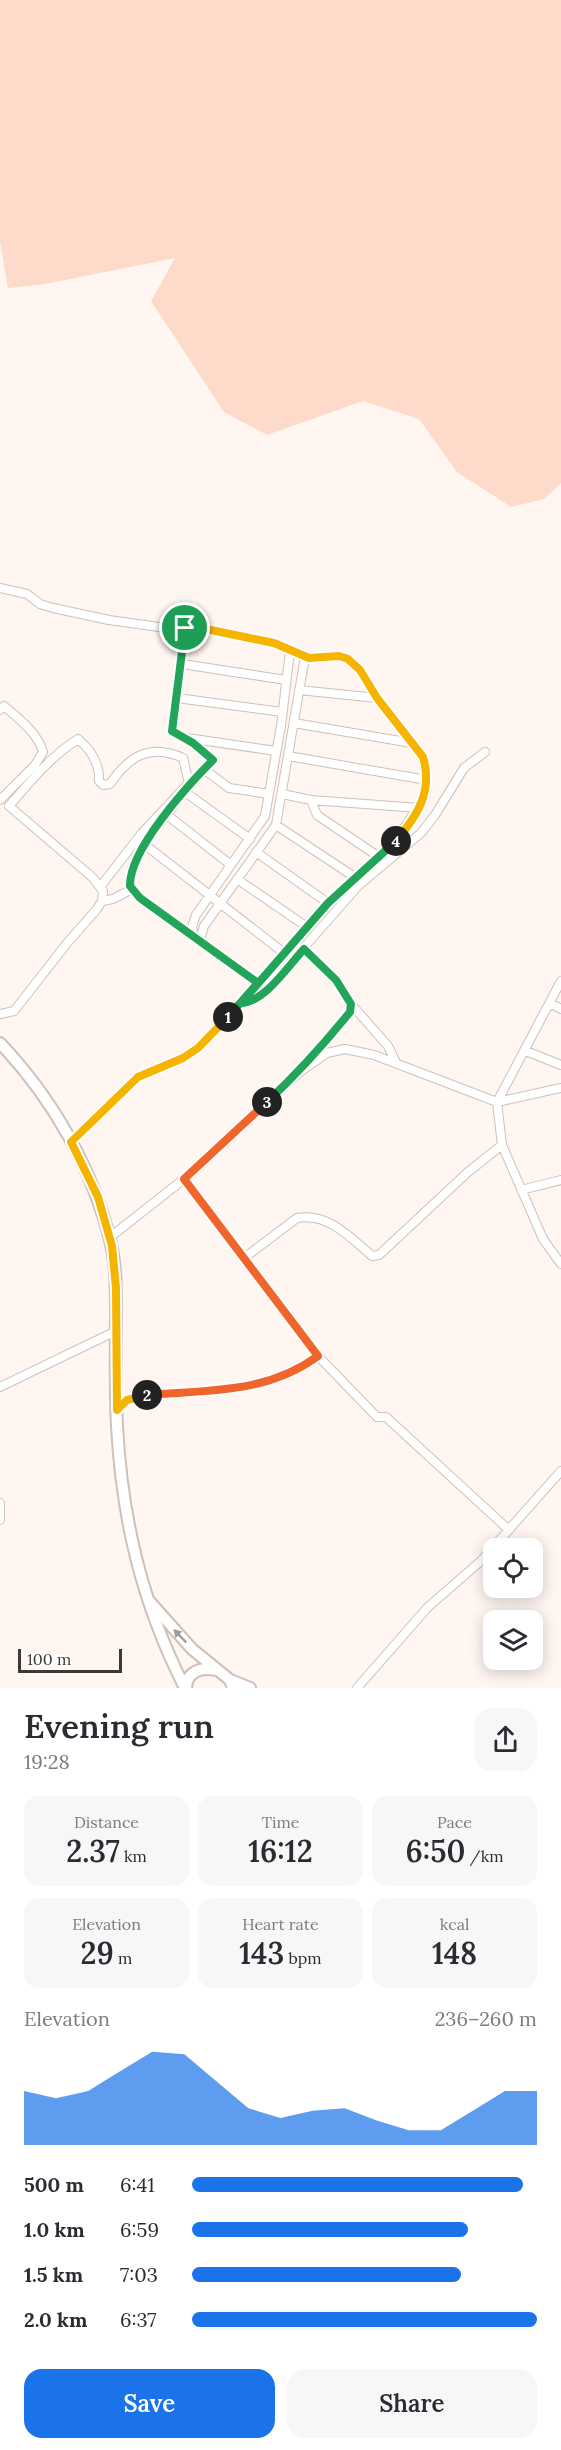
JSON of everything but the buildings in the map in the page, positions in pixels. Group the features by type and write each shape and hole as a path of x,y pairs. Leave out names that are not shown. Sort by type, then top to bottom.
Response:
{"main road":[{"path":"0,1043 21,1066 63,1124 98,1197 109,1238 116,1288 117,1410 130,1536 154,1621 185,1688"},
{"path":"148,1599 192,1648 231,1684 250,1688"},
{"path":"185,1688 188,1678 199,1669 216,1670"}],"street":[{"path":"0,588 27,594 40,604 53,608 142,625 191,627 250,638 274,643 304,657 339,656 348,659 360,670 377,698 423,757 427,780 425,796 419,808 397,839 328,903 241,1003 198,1048 183,1058 138,1077 71,1142"},
{"path":"185,628 172,731 193,743 213,760 184,792 144,844 129,876 130,886 140,898 258,983"},
{"path":"197,938 192,927 196,915 265,816 290,651"},
{"path":"197,938 219,903 276,825 304,657"},
{"path":"182,664 286,680"},
{"path":"299,690 377,698"},
{"path":"177,698 282,712"},
{"path":"0,710 4,706 22,722 40,741 43,752 35,765 0,800"},
{"path":"294,723 412,743"},
{"path":"182,737 276,751"},
{"path":"0,1014 14,1011 102,901 103,891 92,877 9,806 36,776 68,745 78,739 87,747 99,769 99,781 103,784 110,784 118,772 136,757 153,751 168,751 183,758 189,783 142,833 100,887"},
{"path":"241,1003 250,1002 261,996 358,886 421,833 464,768 485,753"},
{"path":"288,756 427,780"},
{"path":"204,769 229,788 269,794"},
{"path":"184,792 250,839"},
{"path":"282,794 311,800 419,808"},
{"path":"311,800 317,815 379,857"},
{"path":"166,815 231,865"},
{"path":"276,825 356,878"},
{"path":"144,844 284,953"},
{"path":"256,852 328,903"},
{"path":"237,879 307,927"},
{"path":"102,901 113,899 132,889"},
{"path":"304,949 336,980 351,1004 388,1046 396,1063"},
{"path":"561,981 497,1102 502,1145 543,1239 561,1263"},
{"path":"550,1003 561,1009"},
{"path":"300,1072 350,1012 351,1004"},
{"path":"109,1238 184,1179 300,1072 327,1053 345,1049 374,1055 497,1102 561,1088"},
{"path":"526,1051 561,1065"},
{"path":"244,1258 297,1218 306,1217 327,1222 342,1231 372,1256 379,1255 502,1145"},
{"path":"184,1179 318,1356 377,1418 386,1417 508,1530"},
{"path":"521,1190 561,1180"},
{"path":"0,1387 116,1331"},
{"path":"117,1410 127,1400 139,1396 232,1389 261,1384 299,1370 318,1356"},
{"path":"357,1688 428,1607 481,1561 561,1471"},
{"path":"0,1503 0,1520"}],"shaded area":[{"path":"0,0 561,0 561,483 544,499 511,507 457,472 419,419 363,401 267,435 224,412 151,301 175,258 45,284 8,288 0,242"}],"route":[{"path":"185,628 206,629 274,643 309,658 339,656 348,659 360,670 377,698 423,757 427,780 425,796 419,808 397,839 328,903 241,1003 250,1002 261,996 304,949 336,980 348,996 351,1004 350,1012 300,1072 184,1179 318,1356 299,1370 261,1384 232,1389 139,1396 127,1400 117,1410 116,1288 112,1246 98,1197 71,1142 138,1077 167,1066 198,1048 258,983 140,898 130,886 129,876 132,867 144,844 195,779 213,760 193,743 172,731 180,682 185,628"}]}
